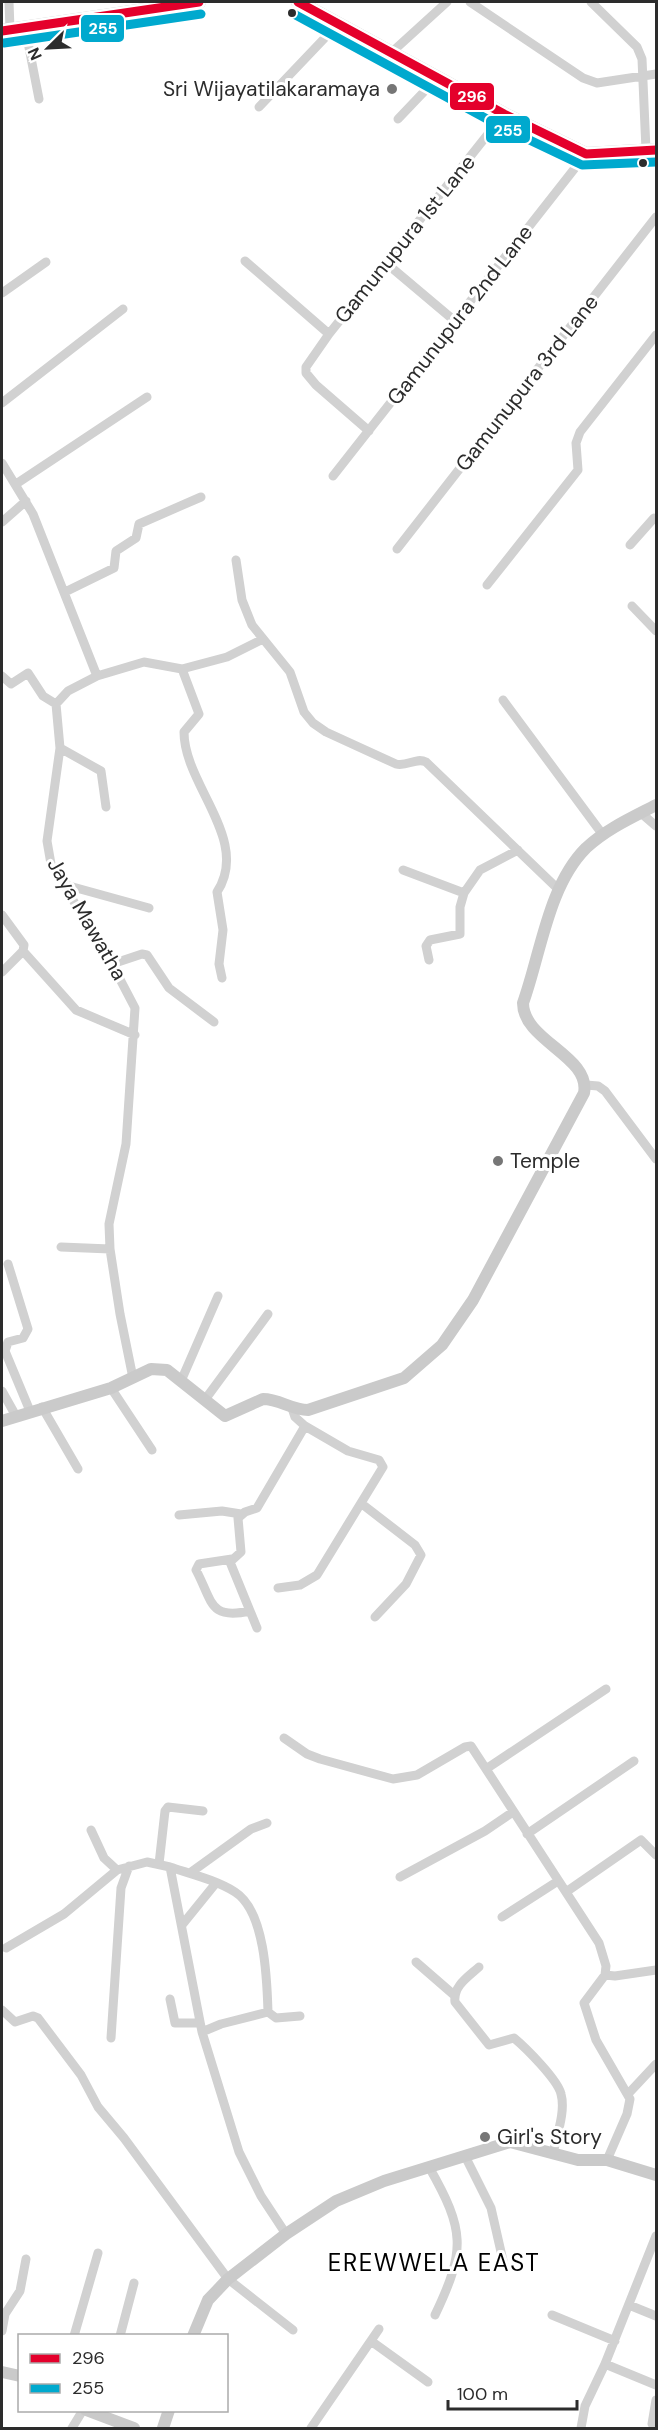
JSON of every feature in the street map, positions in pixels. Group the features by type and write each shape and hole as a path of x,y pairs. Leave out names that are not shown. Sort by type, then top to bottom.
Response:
{"main road":[{"path":"12,29 199,2"},
{"path":"298,2 504,114 586,154 651,150"}],"street":[{"path":"9,2 12,29 39,99"},
{"path":"392,52 447,2"},
{"path":"470,2 583,78 597,83 657,74"},
{"path":"591,2 637,47 643,75 651,150"},
{"path":"259,107 339,23"},
{"path":"398,119 438,77"},
{"name":"Gamunupura 1st Lane","path":"245,261 329,334 504,114"},
{"name":"Gamunupura 2nd Lane","path":"333,476 586,154"},
{"name":"Gamunupura 3rd Lane","path":"397,549 657,217"},
{"path":"2,293 46,262"},
{"path":"386,263 456,322"},
{"path":"2,403 123,309"},
{"path":"329,334 306,367 306,374 369,431"},
{"path":"487,585 578,470 576,443 580,432 657,335"},
{"path":"16,484 147,397"},
{"path":"2,463 26,501 65,592 97,676"},
{"path":"65,592 114,568 116,551 136,538 139,524 201,497"},
{"path":"2,522 26,501"},
{"path":"630,545 654,518 657,519"},
{"path":"236,560 242,600 252,625 290,672 304,712 313,723 326,732 396,764 405,765 419,759 426,762 558,889"},
{"path":"632,606 657,631"},
{"path":"2,676 11,684 28,673 43,696 57,704 68,691 97,676 144,662 182,669 227,657 263,639"},
{"path":"182,669 199,714 199,717 184,732 186,747 199,788 220,828 224,846 226,876 216,892 223,930 219,964 222,978"},
{"path":"503,700 603,835"},
{"name":"Jaya Mawatha","path":"57,704 60,748 47,841 51,864 134,1001 135,1035 126,1144 111,1213 110,1249 133,1378"},
{"path":"60,748 100,771 106,807"},
{"path":"2,1421 111,1388 159,1368 167,1370 225,1416 263,1399 270,1399 291,1408 308,1410 388,1384 417,1370 442,1345 473,1300 581,1100 586,1086 580,1072 532,1027 523,1012 523,1003 558,889 578,857 603,835 657,805"},
{"path":"641,813 657,826"},
{"path":"429,960 426,946 430,940 460,934 460,907 464,893 480,870 518,850"},
{"path":"403,870 464,893"},
{"path":"62,884 149,908"},
{"path":"2,915 21,938 23,951 76,1010 135,1035"},
{"path":"2,972 23,951"},
{"path":"112,964 142,954 147,955 169,988 214,1022"},
{"path":"586,1086 598,1086 605,1091 657,1158"},
{"path":"61,1247 110,1249"},
{"path":"8,1264 28,1329 23,1338 8,1342 5,1351 36,1409 78,1469"},
{"path":"181,1381 218,1296"},
{"path":"204,1401 268,1314"},
{"path":"111,1388 152,1450"},
{"path":"2,1391 16,1416"},
{"path":"278,1588 300,1585 317,1575 382,1472 382,1464 373,1458 348,1451 295,1417 291,1408"},
{"path":"179,1515 222,1511 240,1514 257,1508 306,1425"},
{"path":"362,1504 415,1545 421,1555 406,1584 375,1617"},
{"path":"240,1514 238,1523 241,1552 232,1559 199,1564 196,1570 216,1609 223,1615 250,1611"},
{"path":"232,1559 230,1565 257,1628"},
{"path":"486,1769 606,1689"},
{"path":"284,1738 307,1754 320,1759 393,1779 417,1775 465,1747 471,1746 477,1751 526,1834 598,1943 606,1966 605,1975 584,2002 596,2040 629,2093 627,2114 606,2160"},
{"path":"526,1834 634,1761"},
{"path":"159,1864 165,1811 173,1806 202,1811"},
{"path":"400,1877 485,1831 513,1812"},
{"path":"190,1874 251,1829 267,1823"},
{"path":"91,1830 104,1858 117,1870"},
{"path":"566,1892 641,1840 657,1855"},
{"path":"3,1947 63,1914 117,1870 147,1862 159,1864 216,1883 236,1893 253,1910 266,1976 268,2012 276,2018 300,2016"},
{"path":"111,2037 121,1888 129,1866"},
{"path":"170,1867 201,2028 240,2152 261,2196 286,2234"},
{"path":"502,1917 558,1881"},
{"path":"182,1925 216,1883"},
{"path":"416,1962 454,1995"},
{"path":"479,1967 460,1985 454,1995 455,2002 485,2042 494,2044 514,2038 558,2085 562,2096 562,2108 553,2154"},
{"path":"605,1975 615,1976 657,1970"},
{"path":"170,1999 175,2023 201,2028 268,2012"},
{"path":"2,2010 15,2022 33,2016 38,2018 81,2075 98,2107 124,2138 228,2279 293,2330"},
{"path":"629,2093 657,2064"},
{"path":"194,2334 208,2300 228,2279 286,2234 336,2201 384,2181 510,2142 578,2160 606,2160 657,2175"},
{"path":"465,2156 491,2208 504,2265"},
{"path":"429,2167 454,2215 457,2242 454,2275 435,2315"},
{"path":"581,2428 585,2406 615,2341 657,2236"},
{"path":"75,2334 98,2253"},
{"path":"2,2331 5,2314 20,2291 26,2259"},
{"path":"121,2334 134,2283"},
{"path":"629,2305 657,2316"},
{"path":"552,2315 615,2341"},
{"path":"311,2428 380,2329"},
{"path":"371,2341 428,2382"},
{"path":"605,2364 657,2385"},
{"path":"2,2372 18,2376"},
{"path":"652,2424 657,2400"},
{"path":"72,2428 90,2412 134,2428"},
{"path":"163,2428 168,2412"}],"transit line":[{"name":"296","path":"2,31 199,2"},
{"name":"296","path":"298,2 504,114 586,154 656,150"},
{"name":"255","path":"292,13 498,125 582,165 656,162"},
{"name":"255","path":"4,43 201,14"}],"place":[{"name":"Sri Wijayatilakaramaya","path":"392,89"},
{"name":"Temple","path":"498,1161"},
{"name":"Girl's Story","path":"485,2137"}],"district":[{"name":"EREWWELA EAST","path":"434,2262"}]}
